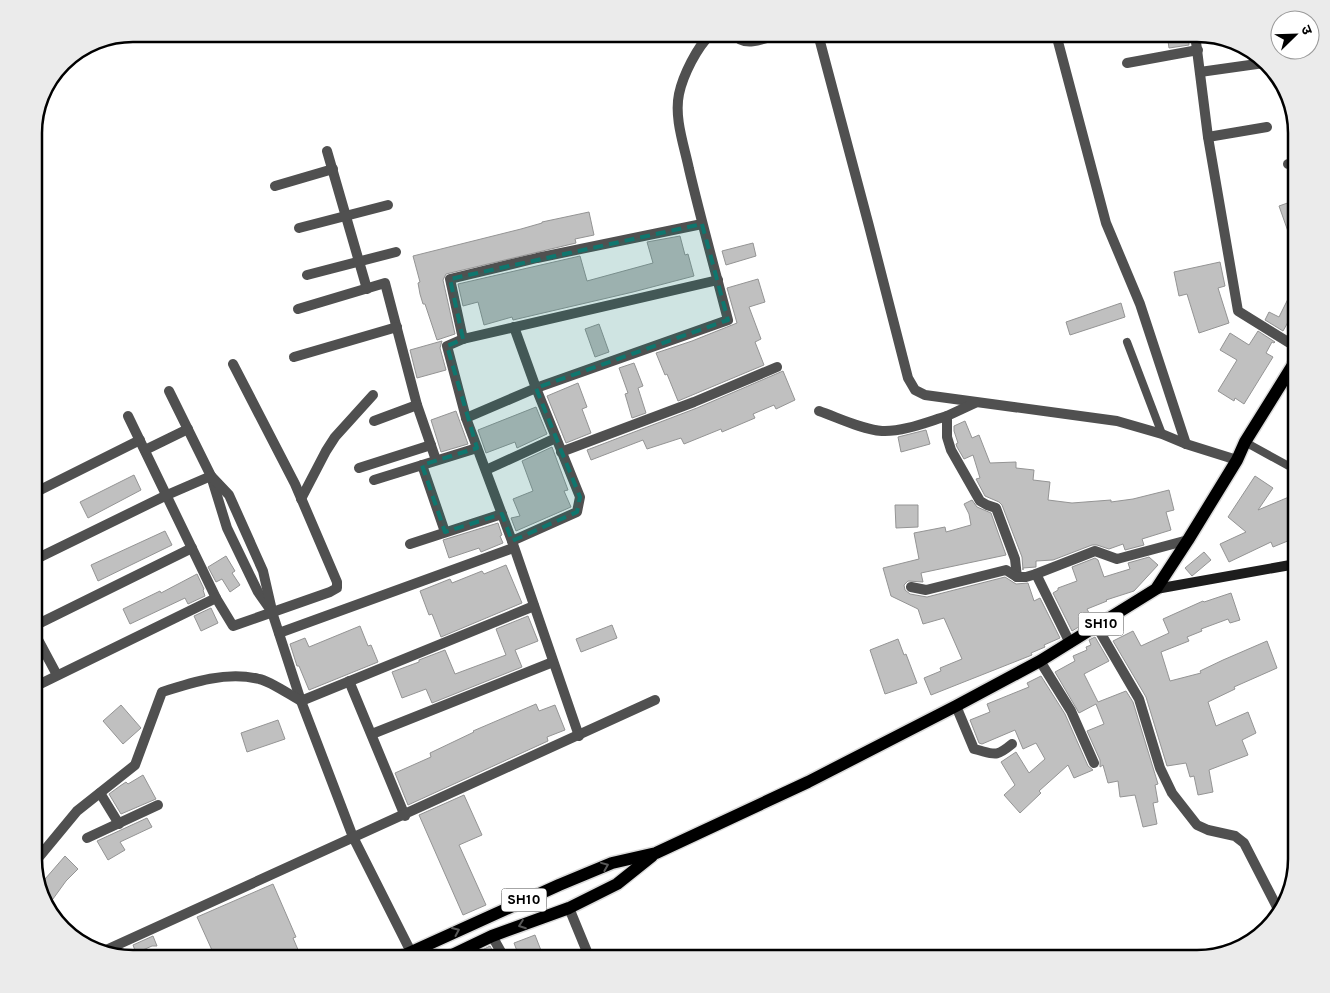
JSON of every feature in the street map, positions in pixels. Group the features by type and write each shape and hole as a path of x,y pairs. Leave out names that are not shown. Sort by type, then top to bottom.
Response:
{"main road":[{"name":"SH10","path":"415,950 542,892 612,863 656,853 808,782 956,706 1040,660 1098,627 1156,589 1237,460 1245,442 1288,373"},
{"name":"SH10","path":"463,950 492,936 569,908 617,884 656,853"}],"street":[{"path":"466,418 536,388 728,320 702,224 680,130 678,103 683,80 702,42"},
{"path":"820,42 908,378 915,390 925,395 975,403 1117,421 1162,434 1186,444 1237,460"},
{"path":"1058,42 1106,224 1140,304 1186,444"},
{"path":"1196,42 1208,137 1238,311 1288,342"},
{"path":"1128,63 1198,50"},
{"path":"1200,72 1256,64"},
{"path":"1208,137 1267,127"},
{"path":"327,151 367,289"},
{"path":"275,186 333,169"},
{"path":"298,228 388,205"},
{"path":"463,339 450,279 537,258 702,224"},
{"path":"306,275 396,252"},
{"path":"579,736 502,514 466,418 447,346 463,339 718,280"},
{"path":"298,309 385,284 417,405 436,460"},
{"path":"294,357 397,327"},
{"path":"279,633 513,545 577,512 580,497 536,388 514,327"},
{"path":"128,416 216,598 233,626 330,592 336,588 337,582 301,499 233,364"},
{"path":"561,452 694,402 777,368"},
{"path":"169,391 211,476 227,528 258,592 272,612"},
{"path":"301,499 335,437 373,395"},
{"path":"819,412 867,428 884,431 902,429 947,416 975,403"},
{"path":"374,421 417,405"},
{"path":"947,416 947,437 951,450 980,501 987,506 996,508 1015,559 1017,577"},
{"path":"43,489 143,445 188,429"},
{"path":"486,470 556,438"},
{"path":"359,468 431,445"},
{"path":"374,480 477,448"},
{"path":"422,465 445,532"},
{"path":"43,556 167,495 211,476"},
{"path":"211,476 229,495 263,571 272,612 300,701 353,837 410,950"},
{"path":"410,544 502,514"},
{"path":"911,587 926,590 1006,570 1017,577 1026,577 1095,551 1117,559 1188,540"},
{"path":"43,622 192,548"},
{"path":"1156,589 1288,565"},
{"path":"1036,574 1070,643"},
{"path":"43,682 216,598"},
{"path":"300,701 534,606"},
{"path":"1098,627 1139,699 1160,768 1172,793 1197,825 1208,830 1235,836 1244,843 1275,904"},
{"path":"43,649 57,675"},
{"path":"1040,660 1072,710 1094,763"},
{"path":"372,734 553,662"},
{"path":"43,852 77,811 134,765 162,692 197,681 229,677 260,679 300,701"},
{"path":"350,681 405,816"},
{"path":"111,948 353,837 405,816 655,700"},
{"path":"956,706 974,749 1000,754 1012,744"},
{"path":"100,792 119,824"},
{"path":"87,838 158,805"},
{"path":"569,908 586,950"},
{"path":"492,936 500,950"}],"lane":[{"path":"1127,342 1162,434"},
{"path":"1245,442 1288,466"}],"highlighted area":[{"path":"702,224 728,320 536,388 580,497 577,512 512,541 502,514 445,532 422,465 477,448 447,346 463,339 450,279"}],"building":[{"path":"1168,42 1189,42 1189,45 1169,48"},
{"path":"1288,203 1288,231 1279,206"},
{"path":"589,212 594,235 575,239 576,243 446,274 443,280 455,334 437,340 420,294 418,283 420,282 413,256 542,222"},
{"path":"680,236 685,255 688,254 694,276 513,320 512,317 484,325 478,302 463,306 458,284 580,256 587,281 653,263 647,242"},
{"path":"753,243 756,256 726,265 722,251"},
{"path":"1220,262 1225,286 1218,288 1229,323 1199,333 1187,294 1179,296 1174,272"},
{"path":"758,279 765,302 749,307 761,339 755,342 764,365 678,401 656,353 737,323 727,288"},
{"path":"1288,299 1288,322 1283,331 1265,320 1269,312 1279,317"},
{"path":"1121,303 1125,317 1070,335 1066,322"},
{"path":"599,324 609,352 595,357 585,329"},
{"path":"1258,331 1275,342 1272,342 1266,353 1273,357 1244,404 1235,398 1234,401 1218,391 1237,360 1220,350 1230,333 1249,345"},
{"path":"442,341 440,348 446,370 417,378 410,350"},
{"path":"634,363 643,386 638,388 646,413 632,418 625,394 628,393 619,368"},
{"path":"783,371 795,400 776,409 774,405 753,414 755,418 722,432 721,429 684,444 681,438 647,449 643,440 591,460 587,450 697,408"},
{"path":"578,383 587,407 582,409 591,433 566,443 547,396"},
{"path":"536,407 547,434 517,448 515,442 486,453 478,430"},
{"path":"456,411 468,444 441,452 431,420"},
{"path":"965,421 972,438 979,435 990,463 1016,462 1016,468 1034,470 1033,480 1050,482 1048,500 1072,503 1111,500 1111,502 1133,499 1169,490 1174,510 1166,512 1171,530 1142,539 1144,545 1125,550 1123,544 1109,549 1092,545 1053,560 1036,561 1036,567 1023,568 1023,570 1022,557 1002,505 985,496 976,479 980,478 973,455 964,459 957,447 956,444 958,443 954,426"},
{"path":"926,430 930,444 901,452 898,437"},
{"path":"552,447 568,490 564,491 571,507 516,531 511,518 520,516 513,499 533,491 522,461"},
{"path":"134,475 141,490 88,518 80,502"},
{"path":"1255,476 1273,488 1258,510 1288,497 1288,541 1273,547 1271,542 1229,562 1220,544 1246,532 1228,517"},
{"path":"972,500 977,507 991,513 1006,555 921,573 923,582 908,581 904,585 905,590 910,594 927,597 1005,577 1016,584 1028,583 1034,601 1040,598 1060,638 1044,645 1045,647 1031,653 1032,655 931,695 924,678 941,671 940,668 962,659 944,618 923,624 918,609 891,596 883,568 919,559 914,533 945,527 946,532 971,525 969,514 964,504"},
{"path":"895,505 918,505 918,527 896,528"},
{"path":"498,523 503,543 481,552 479,548 449,558 443,540"},
{"path":"165,531 172,545 98,581 91,565"},
{"path":"1204,552 1211,560 1192,576 1185,568"},
{"path":"226,556 235,571 232,573 240,585 230,592 222,579 216,582 208,567"},
{"path":"1149,557 1158,565 1134,591 1106,600 1087,609 1092,619 1072,631 1053,593 1058,588 1077,581 1072,567 1095,558 1098,560 1104,577 1130,569 1128,563"},
{"path":"506,565 522,603 441,637 432,614 429,615 420,591 450,579 452,583 482,571 484,574"},
{"path":"197,574 205,596 188,604 185,598 130,624 123,609 160,591 161,593"},
{"path":"1231,593 1240,620 1230,623 1228,619 1201,629 1202,631 1187,637 1189,641 1161,652 1170,681 1201,673 1200,671 1267,641 1277,668 1234,687 1235,689 1208,702 1216,726 1248,712 1256,733 1242,740 1248,755 1209,770 1213,792 1198,795 1194,776 1190,777 1186,763 1167,766 1146,697 1113,641 1133,631 1141,646 1169,633 1163,619 1203,601"},
{"path":"211,608 218,623 201,631 194,616"},
{"path":"528,616 538,641 515,650 522,667 432,703 426,689 402,698 392,672 445,650 455,674 506,655 496,629"},
{"path":"612,625 617,638 581,652 576,639"},
{"path":"360,626 368,646 371,645 378,662 309,690 299,666 297,666 290,644 305,638 309,647"},
{"path":"1095,637 1109,661 1084,674 1098,702 1126,691 1133,702 1158,784 1155,785 1158,802 1153,803 1157,824 1143,827 1135,795 1120,797 1118,781 1108,783 1103,765 1100,767 1100,760 1087,731 1104,724 1096,704 1079,713 1055,672 1075,661 1073,656 1087,650 1086,647 1091,645 1089,640"},
{"path":"898,639 917,683 885,694 870,650"},
{"path":"1041,676 1065,714 1088,766 1093,770 1074,778 1068,765 1039,791 1041,793 1020,813 1004,795 1015,785 1001,762 1016,752 1029,773 1045,759 1036,743 1023,749 1015,730 982,744 979,743 970,720 990,712 987,704 1029,687 1027,683"},
{"path":"536,704 539,711 555,705 565,730 547,737 548,741 408,805 395,773 431,757 430,753 473,731"},
{"path":"121,705 141,728 123,744 103,721"},
{"path":"278,720 285,739 247,752 241,733"},
{"path":"143,775 156,799 121,814 109,794 126,782 128,784"},
{"path":"464,795 482,835 459,845 486,905 463,915 419,815"},
{"path":"147,818 152,827 120,842 125,850 108,860 97,841"},
{"path":"65,856 78,869 66,881 52,900 45,880"},
{"path":"273,884 296,937 293,938 298,950 212,950 197,917"},
{"path":"535,935 541,950 517,950 514,943"},
{"path":"153,936 157,946 135,950 133,945"},
{"path":"490,946 492,950 482,950"}]}
